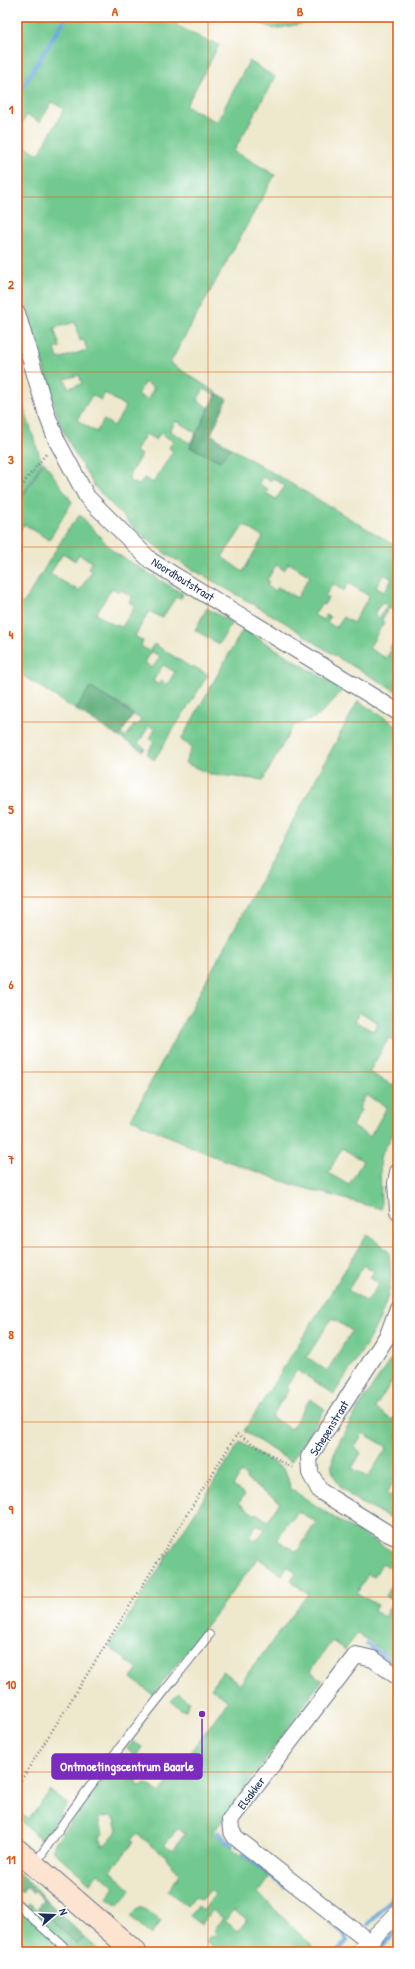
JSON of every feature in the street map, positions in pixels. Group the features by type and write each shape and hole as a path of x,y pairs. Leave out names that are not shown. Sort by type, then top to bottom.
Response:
{"main road":[{"path":"23,1858 136,1952"}],"street":[{"name":"Noordhoutstraat","path":"17,313 46,415 57,441 87,497 151,561 398,712"},
{"path":"398,1172 396,1183 398,1211"},
{"name":"Schepenstraat","path":"398,1308 388,1335 309,1457 310,1473 320,1491 389,1534 398,1538"},
{"name":"Elsakker","path":"364,1947 235,1837 231,1830 230,1820 356,1655 373,1659 398,1677"},
{"path":"364,1947 398,1913"}],"lane":[{"path":"23,1858 51,1840 118,1751 209,1635"},
{"path":"17,1904 62,1946 57,1952"}],"path":[{"path":"17,494 26,480 57,441"},
{"path":"17,1787 237,1434 290,1467 310,1473"}],"green space":[{"path":"17,17 181,17 176,25 209,42 211,41 219,45 186,106 217,122 249,61 275,77 234,151 275,175 170,363 217,393 216,396 204,389 197,400 209,408 190,447 220,461 231,448 398,547 398,612 389,607 382,620 384,622 369,648 386,658 392,649 390,648 392,644 398,648 398,692 337,657 284,622 166,554 138,532 95,487 75,454 60,424 17,276 17,142 39,154 64,109 52,102 40,122 27,115 17,132","holes":["75,322 80,341 84,340 87,350 58,359 55,349 60,347 54,328","79,375 82,384 68,388 65,379","145,382 154,388 147,400 137,394","105,393 126,407 114,426 104,420 96,432 77,420 92,395 101,400","176,421 196,433 190,443 170,431","160,433 173,441 169,448 173,451 153,483 144,478 140,485 130,482 129,476 141,455 135,451 146,434 156,440","263,477 270,481 273,478 285,486 276,499 266,493 268,489 258,484","244,525 263,537 243,572 222,557","289,563 310,576 297,598 278,587 276,591 267,586 269,581 267,580 276,565 284,570","384,574 392,579 384,592 376,587","348,583 369,596 353,623 343,617 336,628 327,622 330,617 326,615 323,620 314,615 321,604 324,605 328,598 325,596 333,584 344,591","382,602 387,606 379,618 374,614"]},
{"path":"246,17 337,17 274,29"},
{"path":"17,387 42,463 17,504"},
{"path":"217,393 227,399 211,434 231,448 220,461 190,447"},
{"path":"44,462 72,502 49,540 24,524 17,535 17,506"},
{"path":"80,515 114,552 183,594 181,598 176,597 162,618 149,611 135,636 143,641 141,646 149,651 154,644 192,668 193,666 208,675 154,760 147,754 154,742 150,739 155,729 149,726 138,744 145,748 143,751 119,737 121,734 126,737 134,725 137,726 141,720 120,704 104,697 90,687 76,710 17,672 17,600 23,604 69,528","holes":["63,553 75,561 79,554 92,562 88,568 92,571 79,591 50,574","112,588 119,592 121,590 132,597 129,602 135,606 122,627 115,624 114,625 96,614","151,651 160,657 152,668 144,662","163,665 175,672 167,685 161,681 159,685 153,681"]},
{"path":"207,608 232,623 219,644 195,630"},
{"path":"243,629 343,690 319,716 293,726 263,780 210,774 185,763 192,747 181,740"},
{"path":"90,687 133,715 119,737 76,710"},
{"path":"358,701 398,726 398,1043 389,1038 369,1072 394,1086 398,1079 398,1125 380,1157 381,1209 297,1186 210,1155 131,1119","holes":["360,1012 378,1023 373,1031 355,1021","366,1095 387,1107 370,1137 352,1126 361,1110 359,1108","342,1148 363,1161 349,1185 328,1173"]},
{"path":"367,1235 375,1239 389,1252 390,1281 385,1305 366,1344 334,1394 297,1370 286,1387 289,1389 271,1417 291,1429 310,1399 325,1409 291,1462 244,1431","holes":["364,1265 374,1271 370,1278 379,1283 367,1302 348,1290","332,1318 352,1331 327,1371 307,1357"]},
{"path":"398,1348 398,1385 392,1381 375,1408 392,1420 398,1411 398,1475 386,1494 398,1501 398,1518 394,1519 366,1506 348,1494 335,1478 332,1469 333,1458 338,1444 347,1427","holes":["363,1433 387,1447 368,1477 352,1468 361,1453 354,1448"]},
{"path":"240,1442 285,1470 291,1489 333,1517 398,1555 398,1572 382,1563 374,1577 368,1574 357,1593 377,1605 374,1611 384,1617 393,1601 385,1596 398,1574 398,1663 358,1633 345,1650 332,1641 310,1671 322,1680 213,1833 269,1877 258,1893 318,1952 311,1950 309,1952 249,1952 245,1947 239,1952 219,1952 206,1941 210,1936 212,1938 216,1933 214,1931 223,1918 212,1910 201,1924 190,1916 197,1906 203,1911 215,1894 210,1890 202,1900 195,1896 187,1906 168,1891 180,1874 171,1866 172,1864 166,1859 167,1857 137,1834 132,1840 134,1842 110,1871 131,1890 117,1906 107,1898 115,1887 98,1873 90,1883 52,1850 55,1843 111,1767 124,1765 137,1775 137,1786 147,1784 160,1793 228,1701 211,1688 223,1671 240,1684 308,1594 291,1581 296,1572 287,1566 282,1575 258,1558 153,1695 131,1678 138,1669 109,1647","holes":["241,1473 247,1477 246,1479 280,1502 268,1521 256,1513 255,1515 239,1503 245,1494 233,1486","298,1511 316,1522 297,1552 277,1540 290,1519 292,1520","257,1524 265,1529 256,1541 249,1536","110,1816 115,1819 118,1830 106,1844 102,1846 99,1838 103,1833 99,1825 99,1818","178,1828 185,1834 173,1850 165,1844","233,1910 247,1920 238,1931 225,1921"]},
{"path":"178,1693 189,1701 186,1710 182,1710 171,1701"},
{"path":"133,1741 142,1747 136,1756 144,1762 137,1763 133,1761 132,1753 127,1749"},
{"path":"50,1791 68,1804 41,1840 21,1821 21,1814 29,1819"},
{"path":"17,1871 84,1937 77,1945 38,1907 44,1900 35,1891 33,1894 26,1887 21,1893 19,1891 17,1893"},
{"path":"17,1899 26,1907 30,1903 36,1909 38,1907 77,1944 84,1937 101,1952 78,1952 74,1948 70,1952 17,1952"},
{"path":"140,1906 161,1921 152,1935 131,1917"}],"waterway":[{"path":"17,96 66,17"},
{"path":"367,1644 398,1667"},
{"path":"218,1833 232,1845"},
{"path":"244,1854 284,1886"},
{"path":"368,1924 398,1893"},
{"path":"332,1923 344,1933 347,1941 336,1952"},
{"path":"377,1952 398,1930"}],"place":[{"name":"Ontmoetingscentrum Baarle","path":"202,1714"}]}
